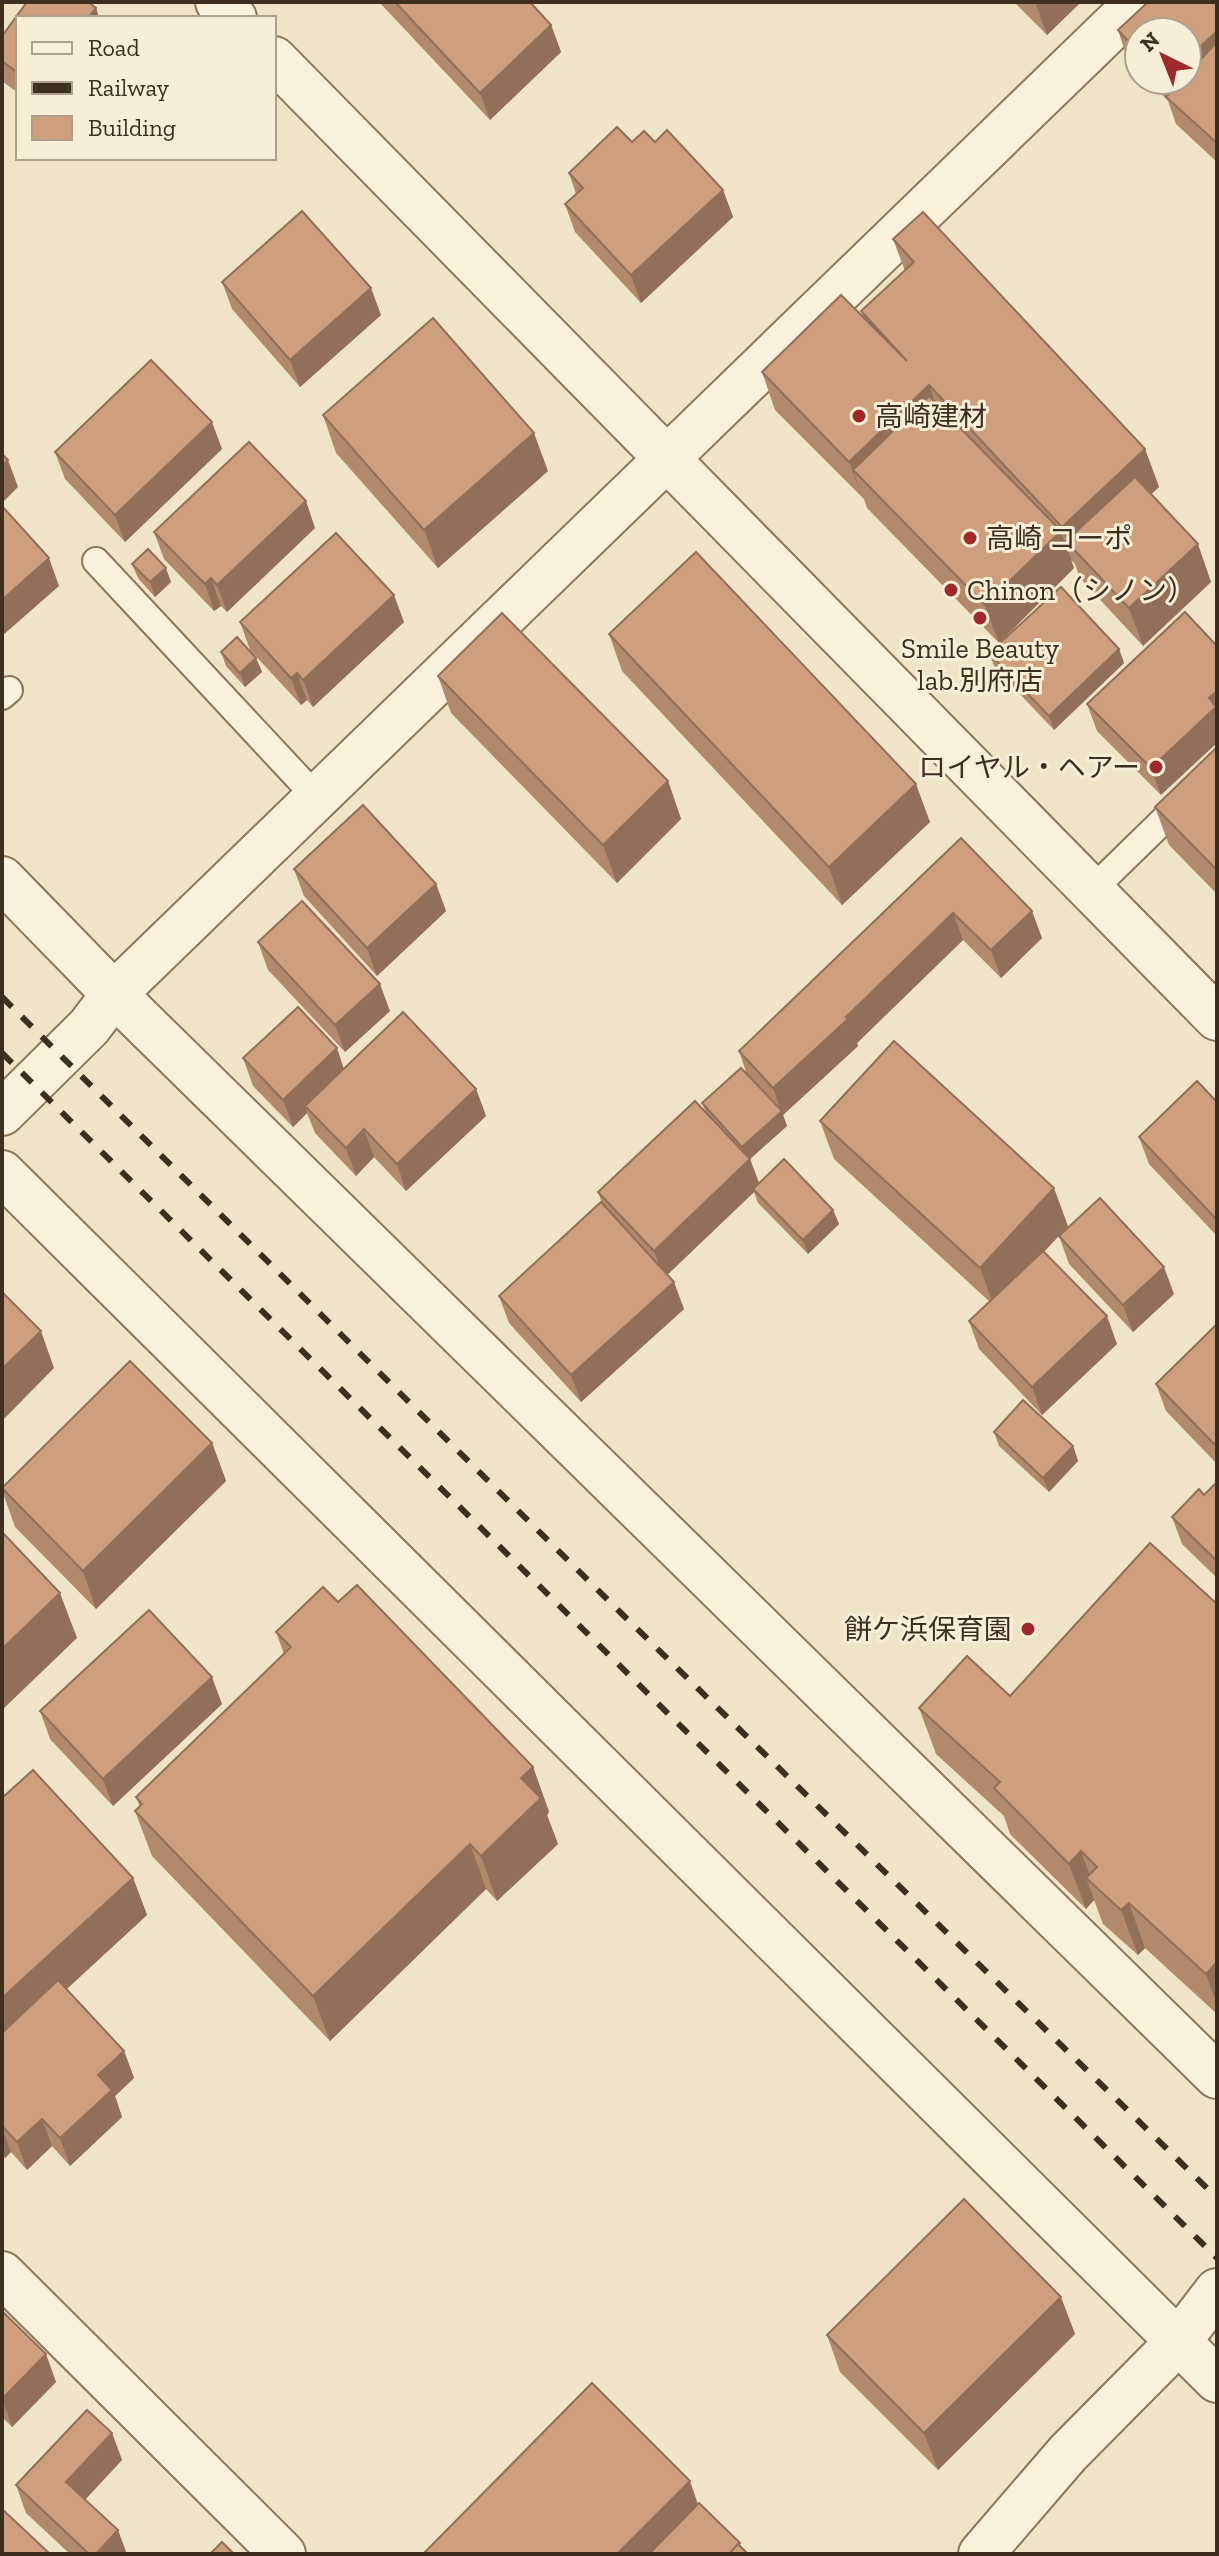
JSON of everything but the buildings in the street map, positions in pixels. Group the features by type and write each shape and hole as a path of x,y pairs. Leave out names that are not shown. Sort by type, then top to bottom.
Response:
{"street":[{"path":"2,1113 89,1027 114,994 669,460 1138,2"},
{"path":"276,61 1217,1018"},
{"path":"2,879 114,994 1217,2076"},
{"path":"2,1173 1217,2380"},
{"path":"2,2274 283,2554"},
{"path":"981,2554 1068,2453 1178,2342 1217,2291"}],"lane":[{"path":"96,561 318,799"},
{"path":"1092,890 1217,768"}],"railway":[{"path":"2,997 621,1613 1217,2198"},
{"path":"2,1053 1217,2258"}],"place":[{"name":"高崎建材","path":"859,416"},
{"name":"高崎 コーポ","path":"970,538"},
{"name":"Chinon（シノン）","path":"951,590"},
{"name":"Smile Beauty lab.別府店","path":"980,618"},
{"name":"ロイヤル・ヘアー","path":"1156,767"},
{"name":"餅ケ浜保育園","path":"1028,1629"}]}
